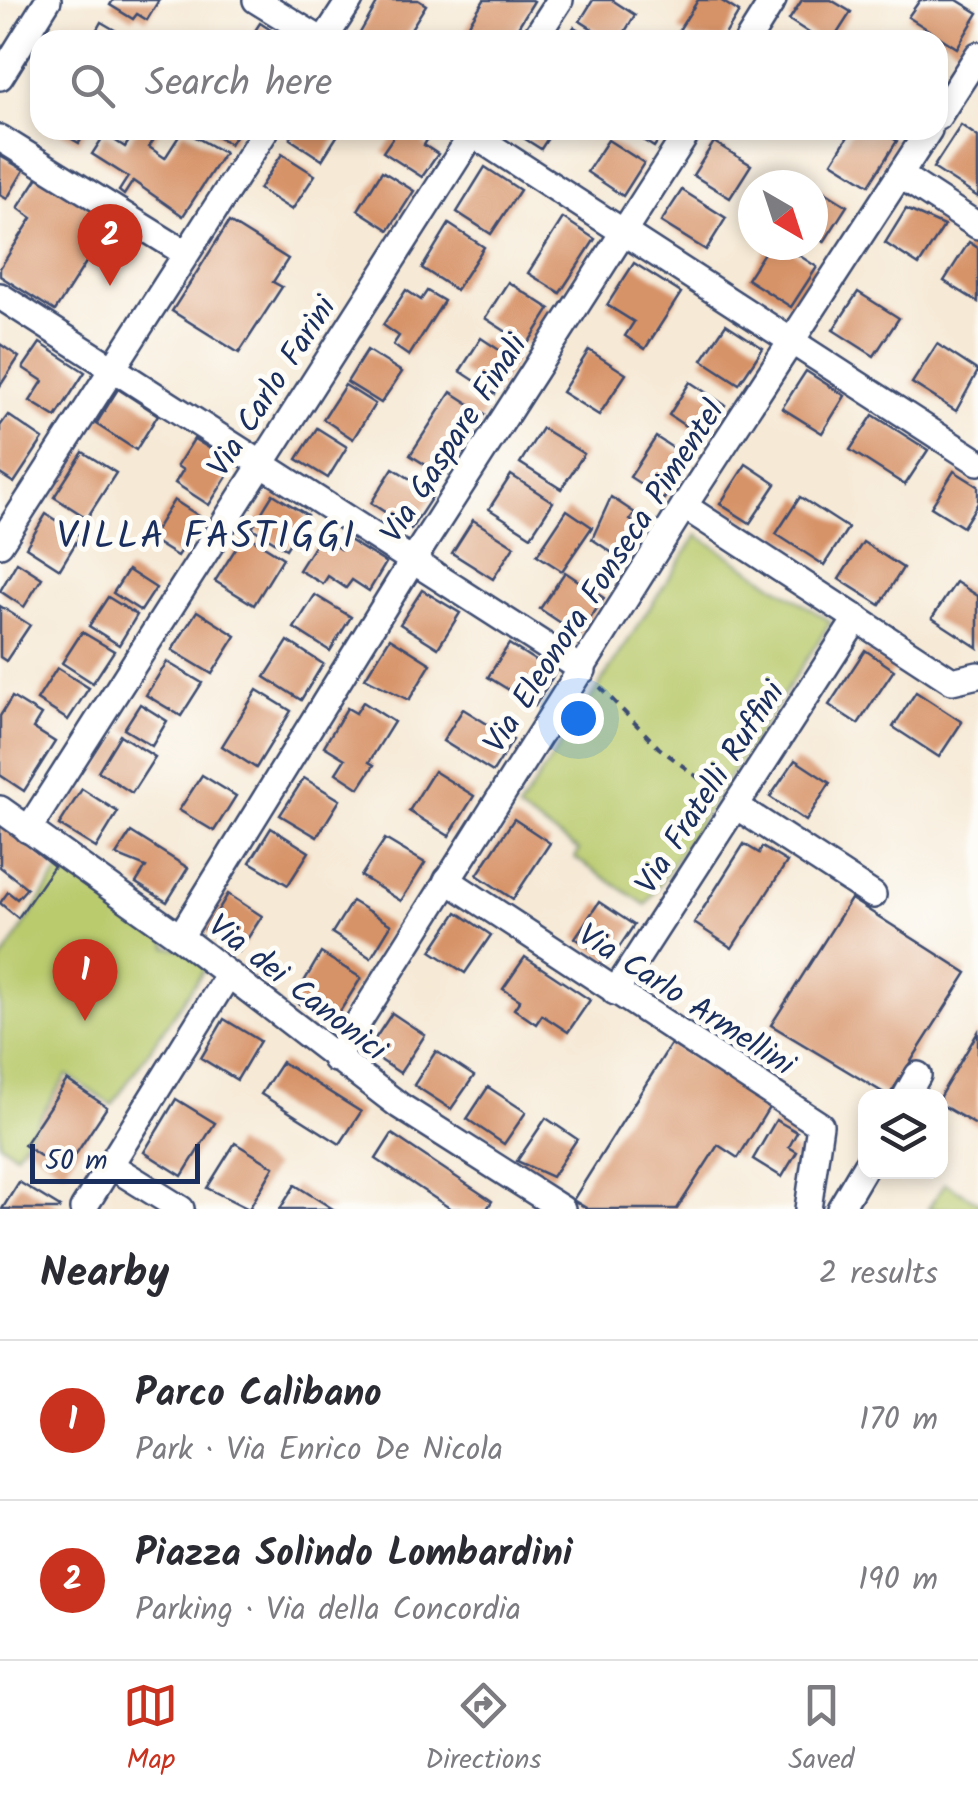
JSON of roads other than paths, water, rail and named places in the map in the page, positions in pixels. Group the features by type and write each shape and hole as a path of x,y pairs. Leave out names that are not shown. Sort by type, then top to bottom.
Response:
{"street":[{"path":"0,77 10,37 48,0"},
{"path":"256,0 306,30"},
{"path":"329,30 350,0"},
{"path":"540,30 560,0"},
{"path":"754,30 774,0"},
{"path":"948,102 978,55"},
{"path":"0,138 185,253"},
{"path":"0,544 259,140"},
{"name":"Via Carlo Farini","path":"28,830 465,140"},
{"path":"485,140 978,462"},
{"name":"Via Gaspare Finali","path":"180,936 413,560 683,140"},
{"name":"Via Eleonora Fonseca Pimentel","path":"335,1058 684,506 923,140"},
{"path":"900,175 978,226"},
{"path":"0,296 583,670"},
{"path":"684,506 952,681 978,675"},
{"name":"Via Fratelli Ruffini","path":"615,992 857,618"},
{"path":"736,806 873,895"},
{"name":"Via dei Canonici","path":"0,809 180,936 400,1106 562,1209"},
{"name":"Via Carlo Armellini","path":"447,880 820,1125 808,1209"},
{"path":"83,1209 228,974"},
{"path":"110,1165 181,1209"},
{"path":"840,1209 858,1179"}],"place":[{"name":"Piazza Solindo Lombardini","path":"110,286"},
{"name":"Parco Calibano","path":"85,1021"}],"district":[{"name":"VILLA FASTIGGI","path":"207,535"}]}
